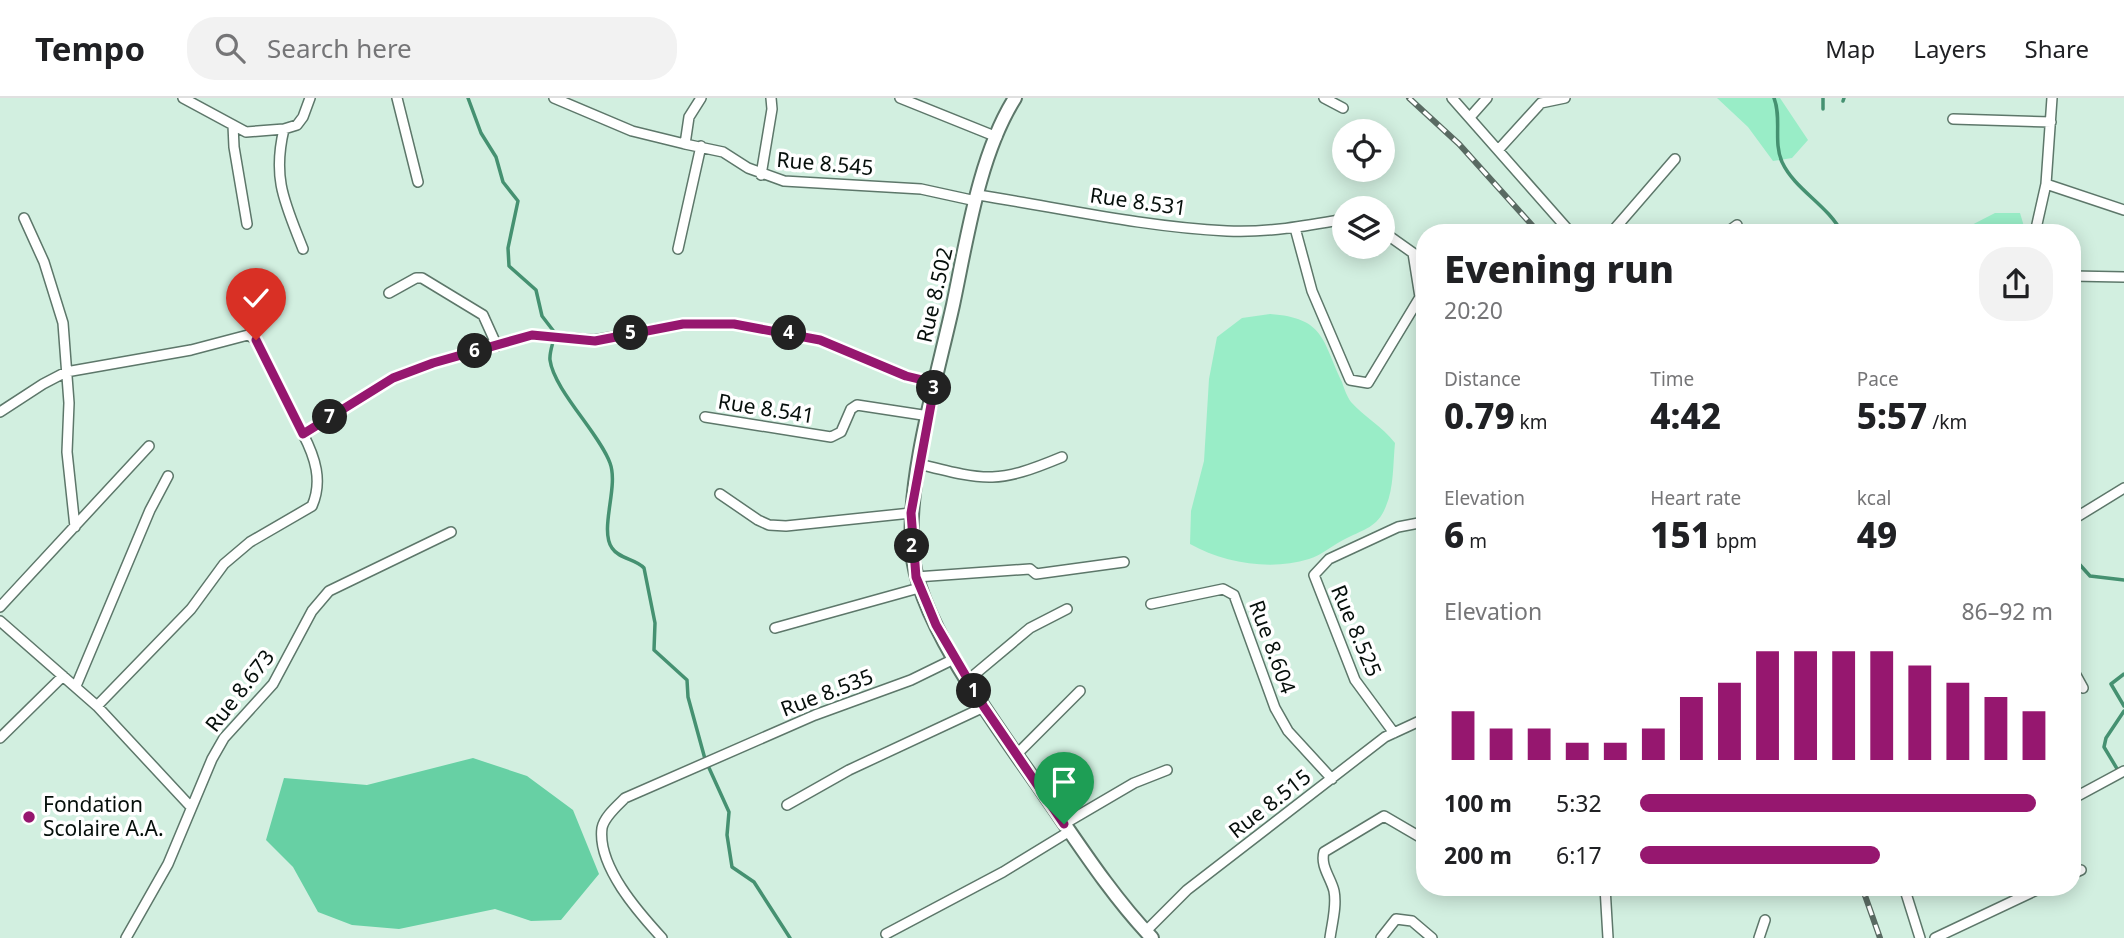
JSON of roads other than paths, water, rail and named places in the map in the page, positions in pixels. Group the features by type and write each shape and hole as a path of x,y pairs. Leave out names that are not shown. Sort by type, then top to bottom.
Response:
{"main road":[{"name":"Rue 8.502","path":"1015,98 997,137 977,198 935,383 911,513 918,583 936,625 984,707 1067,827 1147,935"}],"street":[{"path":"183,98 246,132 284,129 302,120 310,98"},
{"path":"397,98 418,183"},
{"name":"Rue 8.545","path":"554,98 632,131 723,152 761,175 784,181 921,190 977,198"},
{"path":"685,144 689,117 701,98"},
{"path":"761,175 772,108 771,98"},
{"path":"900,98 997,137"},
{"path":"1324,98 1343,108"},
{"path":"1452,98 1500,148 1563,224"},
{"path":"1471,116 1487,98"},
{"path":"1500,148 1541,103 1565,98"},
{"path":"2037,224 2046,184 2052,98"},
{"path":"1952,119 2050,122"},
{"path":"233,125 247,225"},
{"path":"284,129 277,158 279,180 303,249"},
{"path":"678,249 701,146"},
{"path":"1619,224 1675,159"},
{"path":"2046,184 2124,210"},
{"name":"Rue 8.531","path":"977,198 1147,223 1229,231 1295,228 1332,221"},
{"path":"24,218 44,262 63,323 67,452 75,527"},
{"path":"1295,228 1312,291 1350,380 1368,383 1416,305"},
{"path":"1395,240 1413,253 1416,272"},
{"path":"2081,276 2124,277"},
{"path":"389,293 416,278 422,278 483,315 497,346"},
{"path":"303,434 393,378 433,363 532,335 578,341 683,324 734,324 820,340 906,376 935,383"},
{"path":"0,412 66,372 253,336 316,463 318,481 312,506 250,542 224,564 191,610 97,706"},
{"name":"Rue 8.541","path":"705,417 831,437 841,432 851,409 857,405 929,416"},
{"path":"0,607 149,446"},
{"path":"919,464 986,479 1001,479 1062,457"},
{"path":"76,686 150,510 168,477"},
{"path":"2081,514 2124,488"},
{"path":"720,494 769,525 911,513"},
{"name":"Rue 8.525","path":"1394,733 1355,680 1314,575 1329,559 1398,527 1416,524"},
{"name":"Rue 8.673","path":"126,938 168,864 190,806 224,738 273,684 312,611 329,591 451,532"},
{"path":"775,628 918,583 1007,569 1030,569 1036,574 1124,562"},
{"name":"Rue 8.604","path":"1151,604 1223,589 1234,595 1275,708 1289,731 1332,779"},
{"path":"968,680 1030,628 1067,609"},
{"path":"0,621 97,706 190,806"},
{"name":"Rue 8.535","path":"662,938 631,904 617,882 606,851 602,828 625,798 712,763 815,715 911,680 956,658"},
{"path":"0,738 64,676"},
{"path":"2081,684 2083,688"},
{"path":"1016,755 1080,691"},
{"path":"787,805 849,770 984,707"},
{"name":"Rue 8.515","path":"1147,935 1187,890 1394,733 1416,723"},
{"path":"886,934 1003,872 1134,783 1167,770"},
{"path":"2081,794 2124,771"},
{"path":"1330,938 1335,905 1334,892 1322,859 1324,852 1384,816 1416,835"},
{"path":"1606,896 1608,938"},
{"path":"1907,896 1920,938"},
{"path":"1935,938 2024,896"},
{"path":"1381,938 1396,919 1405,919 1432,938"},
{"path":"1759,938 1765,920"}],"waterway":[{"path":"468,98 481,133 496,157 503,182 518,201 508,248 509,266 536,290 542,316 555,333 550,357 553,372 597,438 610,463 612,484 607,530 612,548 644,568 655,623 654,650 687,680 688,697 705,759 729,812 727,835 732,867 754,882 790,938"},
{"path":"1774,98 1782,162 1795,181 1837,224"},
{"path":"1823,98 1823,109"},
{"path":"2081,566 2090,576 2124,580"},
{"path":"2124,674 2111,684 2124,706"},
{"path":"2119,772 2104,747 2106,738 2124,711"}],"railway":[{"path":"1409,98 1459,144 1531,224"},
{"path":"1865,896 1880,938"}],"place":[{"name":"Fondation Scolaire A.A.","path":"29,817"}]}
